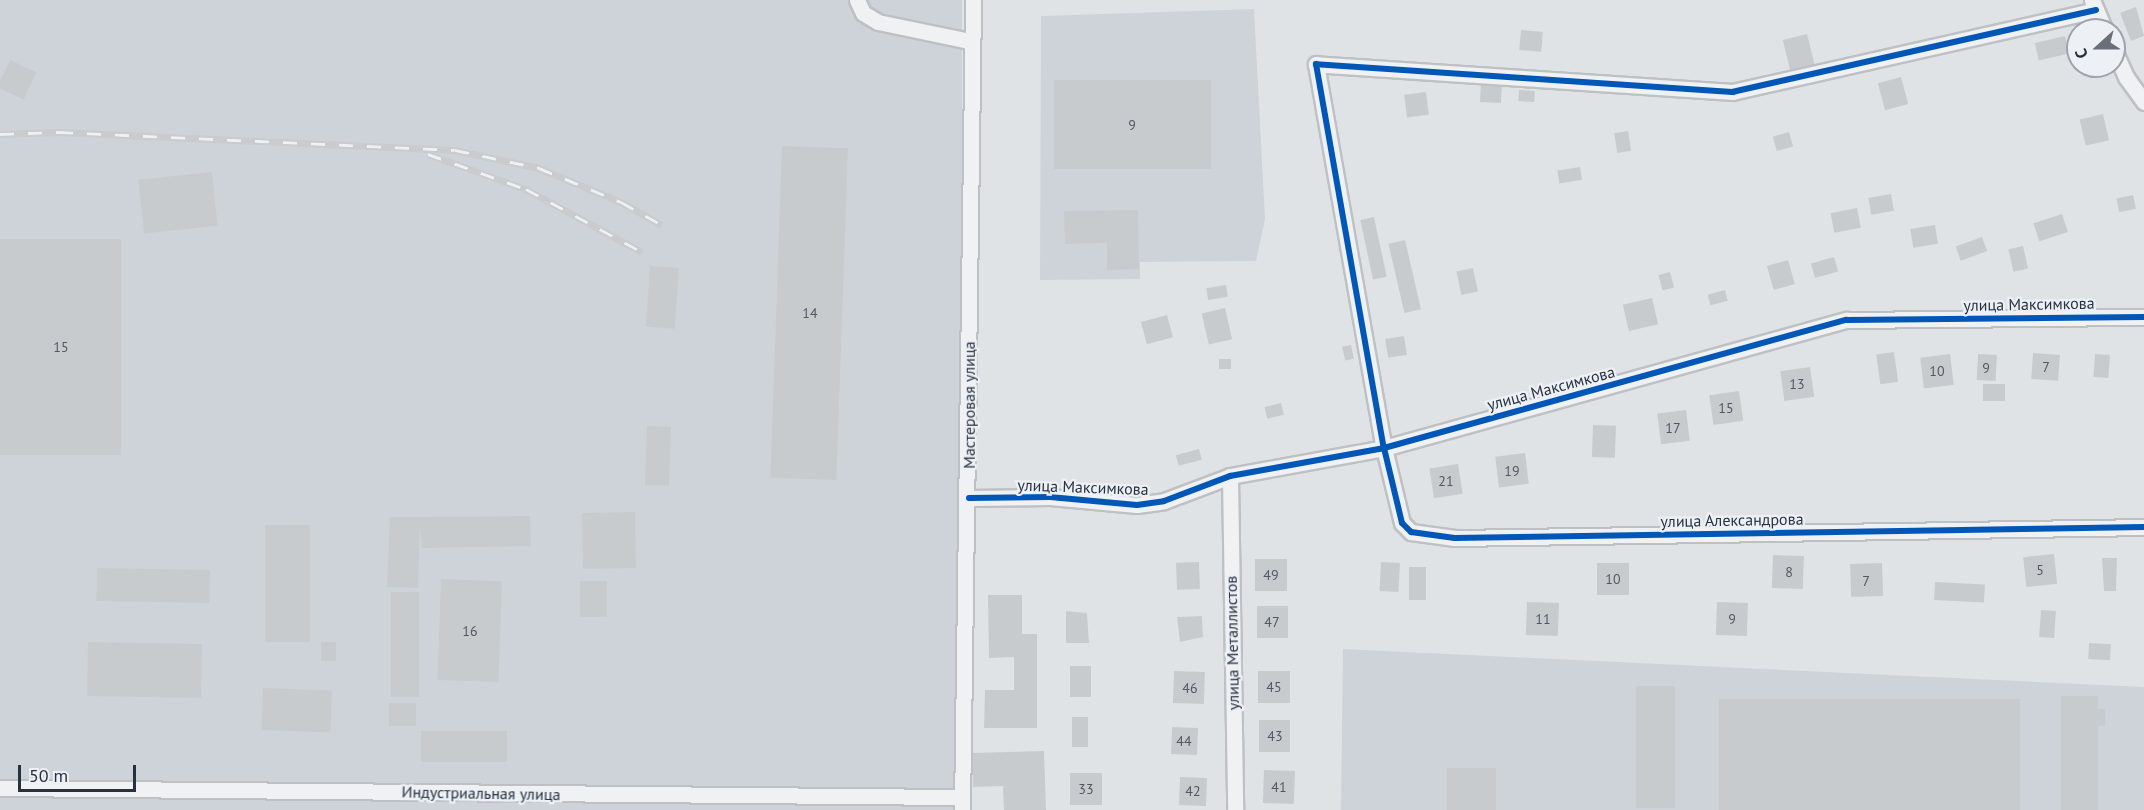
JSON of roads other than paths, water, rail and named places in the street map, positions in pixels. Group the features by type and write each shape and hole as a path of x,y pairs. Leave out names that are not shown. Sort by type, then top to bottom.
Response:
{"street":[{"path":"857,0 863,12 878,22 970,41"},
{"name":"Мастеровая улица","path":"962,804 969,498 970,41 973,0"},
{"name":"улица Александрова","path":"2094,5 1733,92 1316,64 1384,448 1402,523 1411,532 1455,538 2144,527"},
{"path":"2126,77 2144,102"},
{"name":"улица Максимкова","path":"969,498 1050,497 1137,505 1164,501 1230,476 1384,448 1847,320 2144,316"},
{"name":"улица Металлистов","path":"1230,476 1235,810"},
{"name":"Индустриальная улица","path":"0,788 962,804"}],"railway":[{"path":"0,134 59,132 455,150 539,168 621,202 662,225"},
{"path":"428,154 526,189 642,252"}]}
